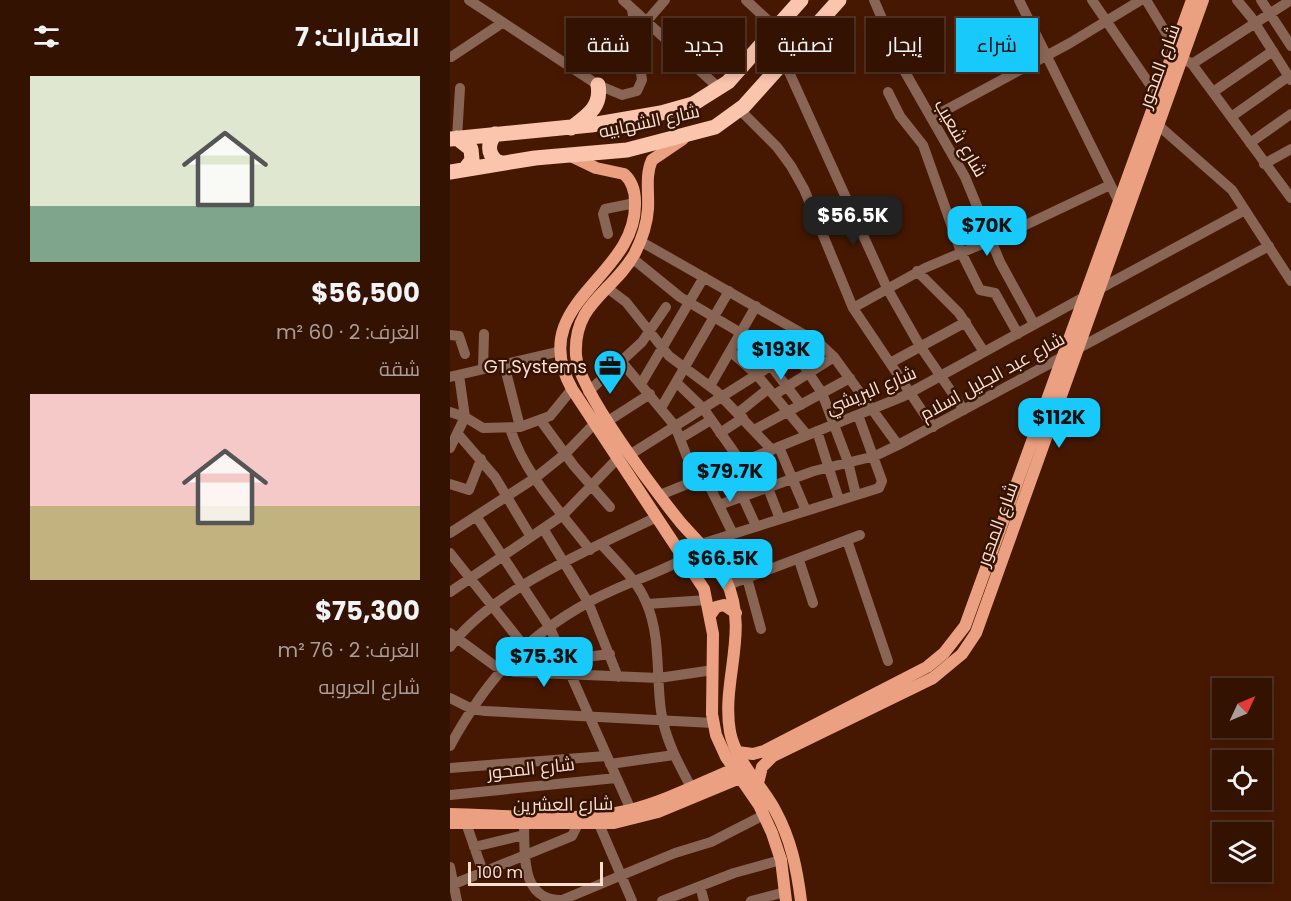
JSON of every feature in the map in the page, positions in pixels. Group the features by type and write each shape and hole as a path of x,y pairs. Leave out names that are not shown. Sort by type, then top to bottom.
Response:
{"highway":[{"name":"شارع الشهابيه","path":"785,18 801,0"},
{"name":"شارع الشهابيه","path":"823,18 839,0"},
{"name":"شارع الشهابيه","path":"745,65 757,51"},
{"path":"745,66 761,66 772,74"},
{"name":"شارع الشهابيه","path":"454,139 571,128 673,110 693,104 720,89 738,72"},
{"name":"شارع الشهابيه","path":"450,172 502,163 627,150 690,134 720,124 740,110 772,74"},
{"path":"571,128 596,107 598,85"},
{"path":"495,134 489,145 489,151 496,161 502,163"},
{"path":"454,139 468,144 473,154 465,169"}],"main road":[{"name":"شارع المحور","path":"737,752 748,754 764,751 917,673 952,645 965,626 1124,197 1157,95 1183,48 1192,0"},
{"name":"شارع المحور","path":"758,783 762,767 773,756 933,678 953,663 969,644 981,622 1101,288 1124,197 1158,124 1183,48 1203,0"},
{"path":"690,134 652,160 648,181 648,209 640,241 632,258 585,312 578,333 577,362 588,392 660,495 718,565 727,583 736,613 737,630 729,716 731,734 737,752 776,811 789,842 801,901"},
{"path":"569,155 596,168 624,174 631,183 635,203 633,224 620,252 610,266 586,288 570,313 561,351 564,370 572,388 686,558 708,600 711,614 713,723 720,746 764,815 781,860 786,896"},
{"path":"631,183 639,176 648,181"},
{"path":"699,579 712,585 727,583"},
{"path":"711,614 716,608 724,605 736,613"},
{"name":"شارع العشرين","path":"450,814 597,815 631,810 691,787 737,773"},
{"name":"شارع العشرين","path":"450,823 524,829 599,824 644,817 737,773"}],"street":[{"path":"469,0 598,85 622,95 634,94 641,86 642,80 632,9"},
{"path":"623,0 642,18"},
{"path":"649,18 665,0"},
{"path":"746,0 765,18"},
{"name":"شارع شعيب","path":"874,0 902,65 965,177 991,240 1034,324"},
{"path":"1019,0 1045,57 1110,185 1124,197"},
{"path":"1092,0 1157,95"},
{"path":"931,118 1045,57 1142,0"},
{"path":"1146,0 1183,48 1264,164 1289,191"},
{"path":"1231,117 1290,78 1255,22 1238,0"},
{"path":"1261,0 1291,46"},
{"path":"1183,48 1255,22 1291,0"},
{"path":"451,57 502,23"},
{"path":"651,27 720,89"},
{"path":"1213,92 1273,51"},
{"path":"789,72 887,288 920,346 943,376 964,410"},
{"path":"454,139 460,88"},
{"path":"888,92 900,116 923,146 961,252 980,290 995,293 1018,334"},
{"path":"740,110 777,147 804,189 853,308 933,427"},
{"path":"1250,143 1291,114"},
{"path":"1158,124 1221,178 1245,210 1291,281"},
{"path":"1264,164 1291,149"},
{"path":"853,308 917,271 991,240 1110,185"},
{"path":"608,234 603,214 605,209 610,206 635,203"},
{"path":"1101,288 1245,210"},
{"path":"640,241 813,339 834,357 898,445"},
{"name":"شارع عبد الجليل اسلام","path":"719,506 829,467 875,456 1269,246"},
{"path":"632,258 661,284 783,358"},
{"path":"917,271 966,322 984,352"},
{"path":"641,384 704,277"},
{"path":"606,287 626,302 662,349 684,369 710,386 754,430 776,448 806,511"},
{"path":"661,408 729,291"},
{"name":"شارع البريشي","path":"660,495 910,393 1086,296"},
{"path":"710,386 756,306"},
{"path":"588,392 649,333 666,307"},
{"path":"767,348 782,321"},
{"path":"890,363 966,322"},
{"path":"483,369 484,334"},
{"path":"450,335 459,336 465,354"},
{"path":"773,338 794,351 822,393 848,462 856,495"},
{"path":"631,454 813,339"},
{"path":"450,448 465,417 454,376 561,351"},
{"path":"730,351 757,375 788,412 812,433 829,467 839,500"},
{"path":"720,432 771,392 787,387 834,357"},
{"path":"621,361 675,426 701,479 719,506 733,534"},
{"path":"504,364 521,455 535,478 590,550"},
{"path":"771,366 801,405"},
{"path":"754,430 850,378"},
{"path":"676,382 703,408 741,462"},
{"path":"450,412 465,417 483,428 515,428 542,421 558,408 572,388"},
{"path":"608,421 650,394"},
{"path":"701,544 881,485 875,456 858,415"},
{"path":"681,438 711,420"},
{"path":"542,421 565,454 610,507"},
{"path":"453,527 508,497 535,478 565,454 595,423"},
{"path":"458,434 481,459 508,497 531,537"},
{"path":"450,592 563,515 592,488 618,458"},
{"path":"450,484 469,490 481,459"},
{"path":"729,467 756,526"},
{"path":"768,488 780,519"},
{"path":"476,516 550,628 631,810"},
{"path":"657,517 564,562 523,586 452,639 501,669 571,675 659,678 713,670"},
{"path":"544,530 588,602 618,677"},
{"path":"727,583 799,560 860,535"},
{"path":"847,540 888,661"},
{"path":"601,544 635,583 647,604 659,678 663,721 674,755 691,787"},
{"path":"450,553 492,609 525,647"},
{"path":"452,740 501,669 525,647 588,602 635,583 686,558"},
{"path":"799,560 813,603"},
{"path":"747,578 761,629"},
{"path":"647,604 708,600"},
{"path":"586,657 610,654"},
{"path":"450,698 472,709 713,723"},
{"path":"450,768 674,755"},
{"name":"شارع المحور","path":"450,795 616,778"},
{"path":"474,847 524,829 529,883 539,895 546,899 562,900 675,853 711,842 764,815"},
{"path":"466,823 483,872"},
{"path":"454,884 572,836 578,824"},
{"path":"599,824 632,901"},
{"path":"662,901 734,873 781,860"},
{"path":"450,867 457,901"},
{"path":"700,886 704,901"},
{"path":"751,901 786,896"}],"place":[{"name":"GT.Systems","path":"610,395"}]}
